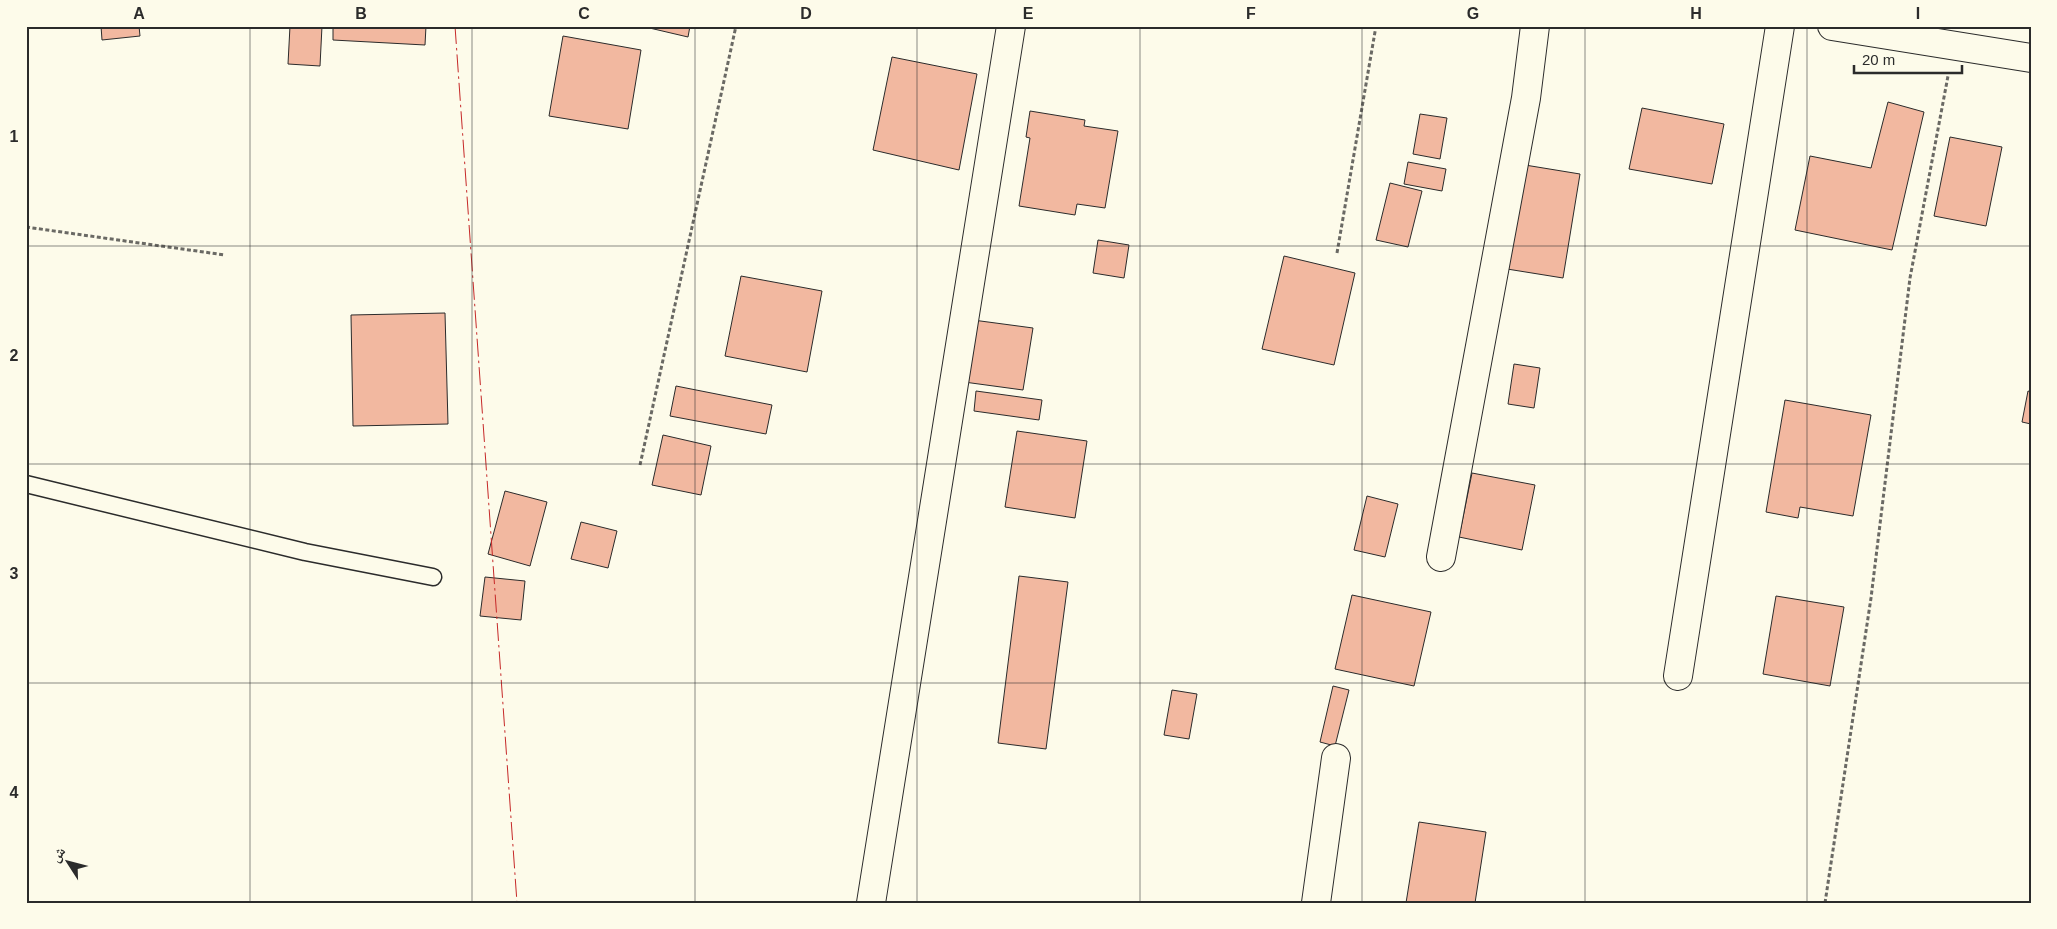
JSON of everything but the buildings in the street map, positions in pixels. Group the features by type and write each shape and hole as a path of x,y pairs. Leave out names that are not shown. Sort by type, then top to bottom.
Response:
{"street":[{"path":"871,903 1011,26"},
{"path":"1441,557 1526,98 1535,26"},
{"path":"1678,676 1780,26"},
{"path":"1832,26 2031,58"},
{"path":"1316,903 1336,758"}],"lane":[{"path":"26,484 305,552 433,577"}],"path":[{"path":"640,465 736,26"},
{"path":"1337,253 1376,26"},
{"path":"1825,903 1871,598 1910,278 1954,46"},
{"path":"26,226 225,255"}],"power":[{"path":"455,26 517,903"}]}
